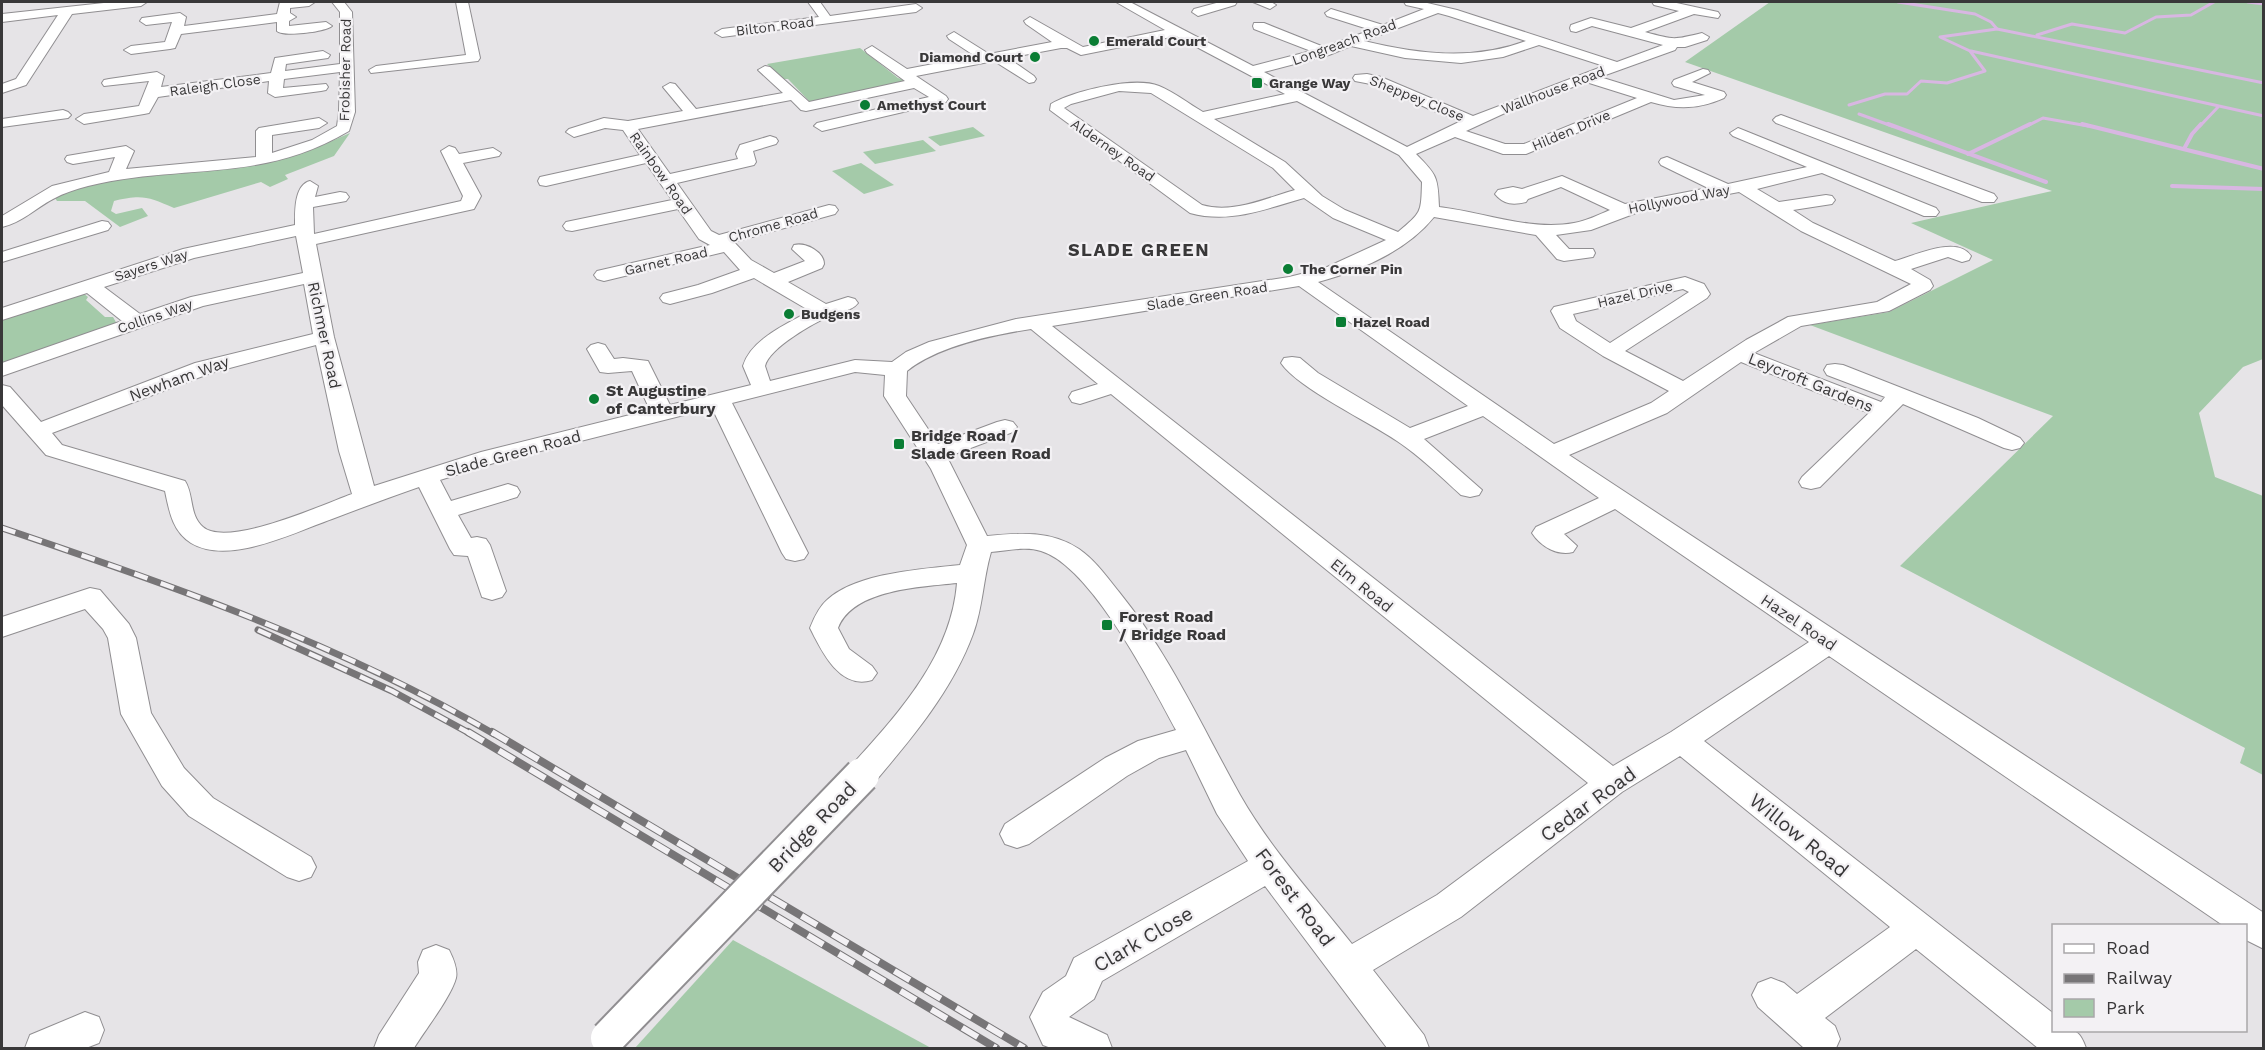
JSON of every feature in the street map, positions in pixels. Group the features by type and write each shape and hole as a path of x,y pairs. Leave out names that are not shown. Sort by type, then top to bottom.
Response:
{"street":[{"path":"2,18 109,3 141,2"},
{"path":"376,70 473,58 462,2"},
{"name":"Bilton Road","path":"814,2 827,20"},
{"path":"1122,2 1405,152 1425,173 1430,182 1430,211"},
{"path":"1198,12 1231,2"},
{"path":"1410,2 1616,66"},
{"path":"1658,2 1714,15"},
{"name":"Frobisher Road","path":"2,222 53,192 74,184 226,160 264,159 312,146 331,137 344,128 347,112 346,12 338,7"},
{"path":"176,31 283,18 311,8"},
{"name":"Bilton Road","path":"722,33 916,8"},
{"name":"Longreach Road","path":"1250,70 1324,52 1438,9"},
{"path":"2,89 21,82 68,10"},
{"path":"1632,32 1693,10"},
{"path":"1331,13 1383,29"},
{"path":"131,50 170,45 180,17 146,21"},
{"path":"283,18 283,31 326,26"},
{"path":"1576,28 1598,19 1671,43"},
{"name":"Rainbow Road","path":"1029,21 1065,44 1081,51 1176,32"},
{"path":"1259,26 1324,52"},
{"path":"954,36 1011,66 1029,79"},
{"name":"Wallhouse Road","path":"1405,152 1424,148 1474,121 1585,77 1670,47 1671,43 1684,43 1702,37"},
{"path":"1350,42 1407,55 1452,58 1500,54 1538,41"},
{"name":"Rainbow Road","path":"824,312 744,264 733,249 705,235 628,126 693,114 800,101 910,79 991,57 1065,44"},
{"path":"765,70 800,101 825,128 941,99 872,50"},
{"name":"Raleigh Close","path":"321,87 275,93 280,61 323,55"},
{"path":"1011,66 1038,61"},
{"name":"Raleigh Close","path":"153,93 346,67"},
{"path":"1585,77 1673,104 1687,105 1719,95 1679,83 1703,73"},
{"name":"Raleigh Close","path":"84,119 144,110 153,93 157,76 109,83"},
{"name":"Sheppey Close","path":"1365,77 1474,121"},
{"name":"Alderney Road","path":"1306,192 1230,213 1206,213 1113,150 1056,107 1066,101 1119,87 1138,86 1154,89 1279,165 1306,192 1339,214 1400,239"},
{"path":"670,87 693,114"},
{"path":"1201,117 1298,96"},
{"name":"Hilden Drive","path":"1455,132 1503,149 1526,149 1651,97"},
{"path":"2,123 63,115"},
{"path":"574,132 605,120 628,126"},
{"path":"1782,120 1988,198"},
{"name":"Frobisher Road","path":"264,159 264,131 319,123"},
{"path":"1738,133 1930,212"},
{"path":"1776,148 1820,135"},
{"path":"666,180 748,162 744,154 746,148 770,141"},
{"path":"73,159 126,151 115,177"},
{"name":"Sayers Way","path":"2,314 190,253 305,235 468,205 472,196 451,155 493,153"},
{"path":"546,182 649,158"},
{"path":"1667,162 1725,189"},
{"name":"Hollywood Way","path":"1430,211 1469,216 1499,225 1542,231 1577,228 1623,210 1671,198 1743,187 1823,168"},
{"path":"1882,192 1934,177"},
{"path":"1522,195 1565,180 1623,210"},
{"name":"Richmer Road","path":"310,186 304,204 305,235 324,337 351,451 363,490"},
{"path":"1551,454 1659,408 1739,354 1795,321 1882,307 1923,286 1918,280 1824,236 1743,187"},
{"path":"304,204 340,197"},
{"path":"1775,208 1826,200"},
{"path":"572,226 682,203"},
{"name":"Chrome Road","path":"722,243 829,210"},
{"name":"Slade Green Road","path":"37,431 54,450 176,486 180,494 180,507 192,533 213,543 257,537 363,490 857,366 897,369 916,354 943,343 1035,322 1304,280 1345,286 1421,222 1430,211"},
{"path":"4,257 102,226"},
{"path":"1542,231 1558,256 1586,253"},
{"path":"2,234 26,250"},
{"name":"Garnet Road","path":"604,275 710,251 722,243"},
{"path":"772,281 814,264 816,261 801,249"},
{"path":"1894,268 1948,251 1962,256"},
{"path":"670,298 705,289 755,271"},
{"name":"Collins Way","path":"2,370 205,299 313,276"},
{"name":"Hazel Road","path":"1304,280 1345,286 1483,408 2264,933"},
{"name":"Hazel Drive","path":"1610,352 1700,294 1697,288 1685,283 1561,311 1567,324 1610,352 1685,391"},
{"path":"89,285 123,313 137,321"},
{"path":"763,388 754,366 755,359 769,345 824,312 848,303"},
{"path":"1821,316 1856,323"},
{"name":"Elm Road","path":"1035,322 1611,783"},
{"name":"Newham Way","path":"37,431 203,368 324,337"},
{"path":"598,349 608,367 623,364 640,366 663,414"},
{"name":"Leycroft Gardens","path":"1739,354 1884,411"},
{"path":"1292,363 1310,378 1408,437 1470,490"},
{"path":"862,674 837,656 824,628 838,604 859,593 976,559 933,454 895,396 897,369"},
{"name":"Leycroft Gardens","path":"1835,369 1966,421 2012,443"},
{"path":"1080,397 1113,386"},
{"path":"2,392 37,431"},
{"name":"Leycroft Gardens","path":"1811,482 1900,395"},
{"path":"719,400 795,554"},
{"path":"1408,437 1483,408"},
{"path":"933,454 1005,427"},
{"path":"426,476 463,549 477,545 492,591"},
{"path":"443,511 508,492"},
{"path":"1564,546 1545,533 1617,499"},
{"name":"Forest Road","path":"976,559 1030,540 1052,545 1071,556 1089,573 1136,632 1195,736 1229,805 1270,866 1410,1048"},
{"name":"Bridge Road","path":"604,1043 862,775 905,727 928,694 952,652 967,609 976,559"},
{"path":"2,627 90,597 115,624 122,638 136,714 173,777 210,813 299,867"},
{"name":"Cedar Road","path":"1347,966 1449,906 1611,783 1682,740 1829,642"},
{"path":"1017,834 1116,767 1141,753 1195,736"},
{"name":"Willow Road","path":"1682,740 2067,1048"},
{"name":"Clark Close","path":"1093,1048 1057,1032 1049,1017 1056,1004 1081,987 1088,970 1270,866"},
{"path":"1796,1017 1916,929"},
{"path":"393,1048 438,976 436,962"}],"green space":[{"path":"1770,2 2263,2 2263,359 2243,367 2199,413 2215,477 2263,496 2263,775 2240,763 2245,748 1900,566 2053,416 1810,325 1889,312 1993,260 1911,223 2052,191 1685,62"},
{"path":"860,48 898,78 908,81 810,102 788,79 783,79 767,64"},
{"path":"973,127 985,136 940,146 928,137"},
{"path":"350,133 334,156 285,175 288,179 270,187 261,182 174,208 145,198 114,201 111,211 116,214 142,208 148,216 120,227 85,201 57,201 55,198 65,192 100,181 283,157 311,150"},
{"path":"923,140 936,151 875,164 863,152"},
{"path":"861,163 894,185 864,194 832,171"},
{"path":"83,293 88,297 86,300 105,317 113,317 117,324 2,363 2,319"},
{"path":"733,940 931,1048 635,1048"}],"waterway":[{"path":"1898,2 1975,14 1991,22 1997,29"},
{"path":"2037,35 2072,24 2125,33 2156,17 2191,15 2214,2"},
{"path":"2248,2 2264,4"},
{"path":"1849,105 1885,94 1907,94 1921,81 1947,83 1985,71 1970,51 1940,37 1997,29"},
{"path":"1997,29 2264,83"},
{"path":"1971,51 2264,116"},
{"path":"2200,126 2218,107"},
{"path":"1859,114 1892,126"},
{"path":"2027,126 2043,118 2088,126"},
{"path":"1888,124 1969,154"},
{"path":"1969,154 2030,124"},
{"path":"2082,124 2264,169"},
{"path":"2184,149 2192,134 2201,124"},
{"path":"1969,154 2046,182"},
{"path":"2172,186 2264,189"}],"railway":[{"path":"2,528 191,594 315,644 436,702 494,734"},
{"path":"258,630 392,691 471,734"},
{"path":"468,732 996,1048"},
{"path":"492,732 1024,1048"}],"place":[{"name":"Emerald Court","path":"1094,41"},
{"name":"Diamond Court","path":"1035,57"},
{"name":"Grange Way","path":"1257,83"},
{"name":"Amethyst Court","path":"865,105"},
{"name":"The Corner Pin","path":"1288,269"},
{"name":"Budgens","path":"789,314"},
{"name":"Hazel Road","path":"1341,322"},
{"name":"St Augustine of Canterbury","path":"594,399"},
{"name":"Bridge Road / Slade Green Road","path":"899,444"},
{"name":"Forest Road / Bridge Road","path":"1107,625"}],"district":[{"name":"SLADE GREEN","path":"1139,250"}]}
